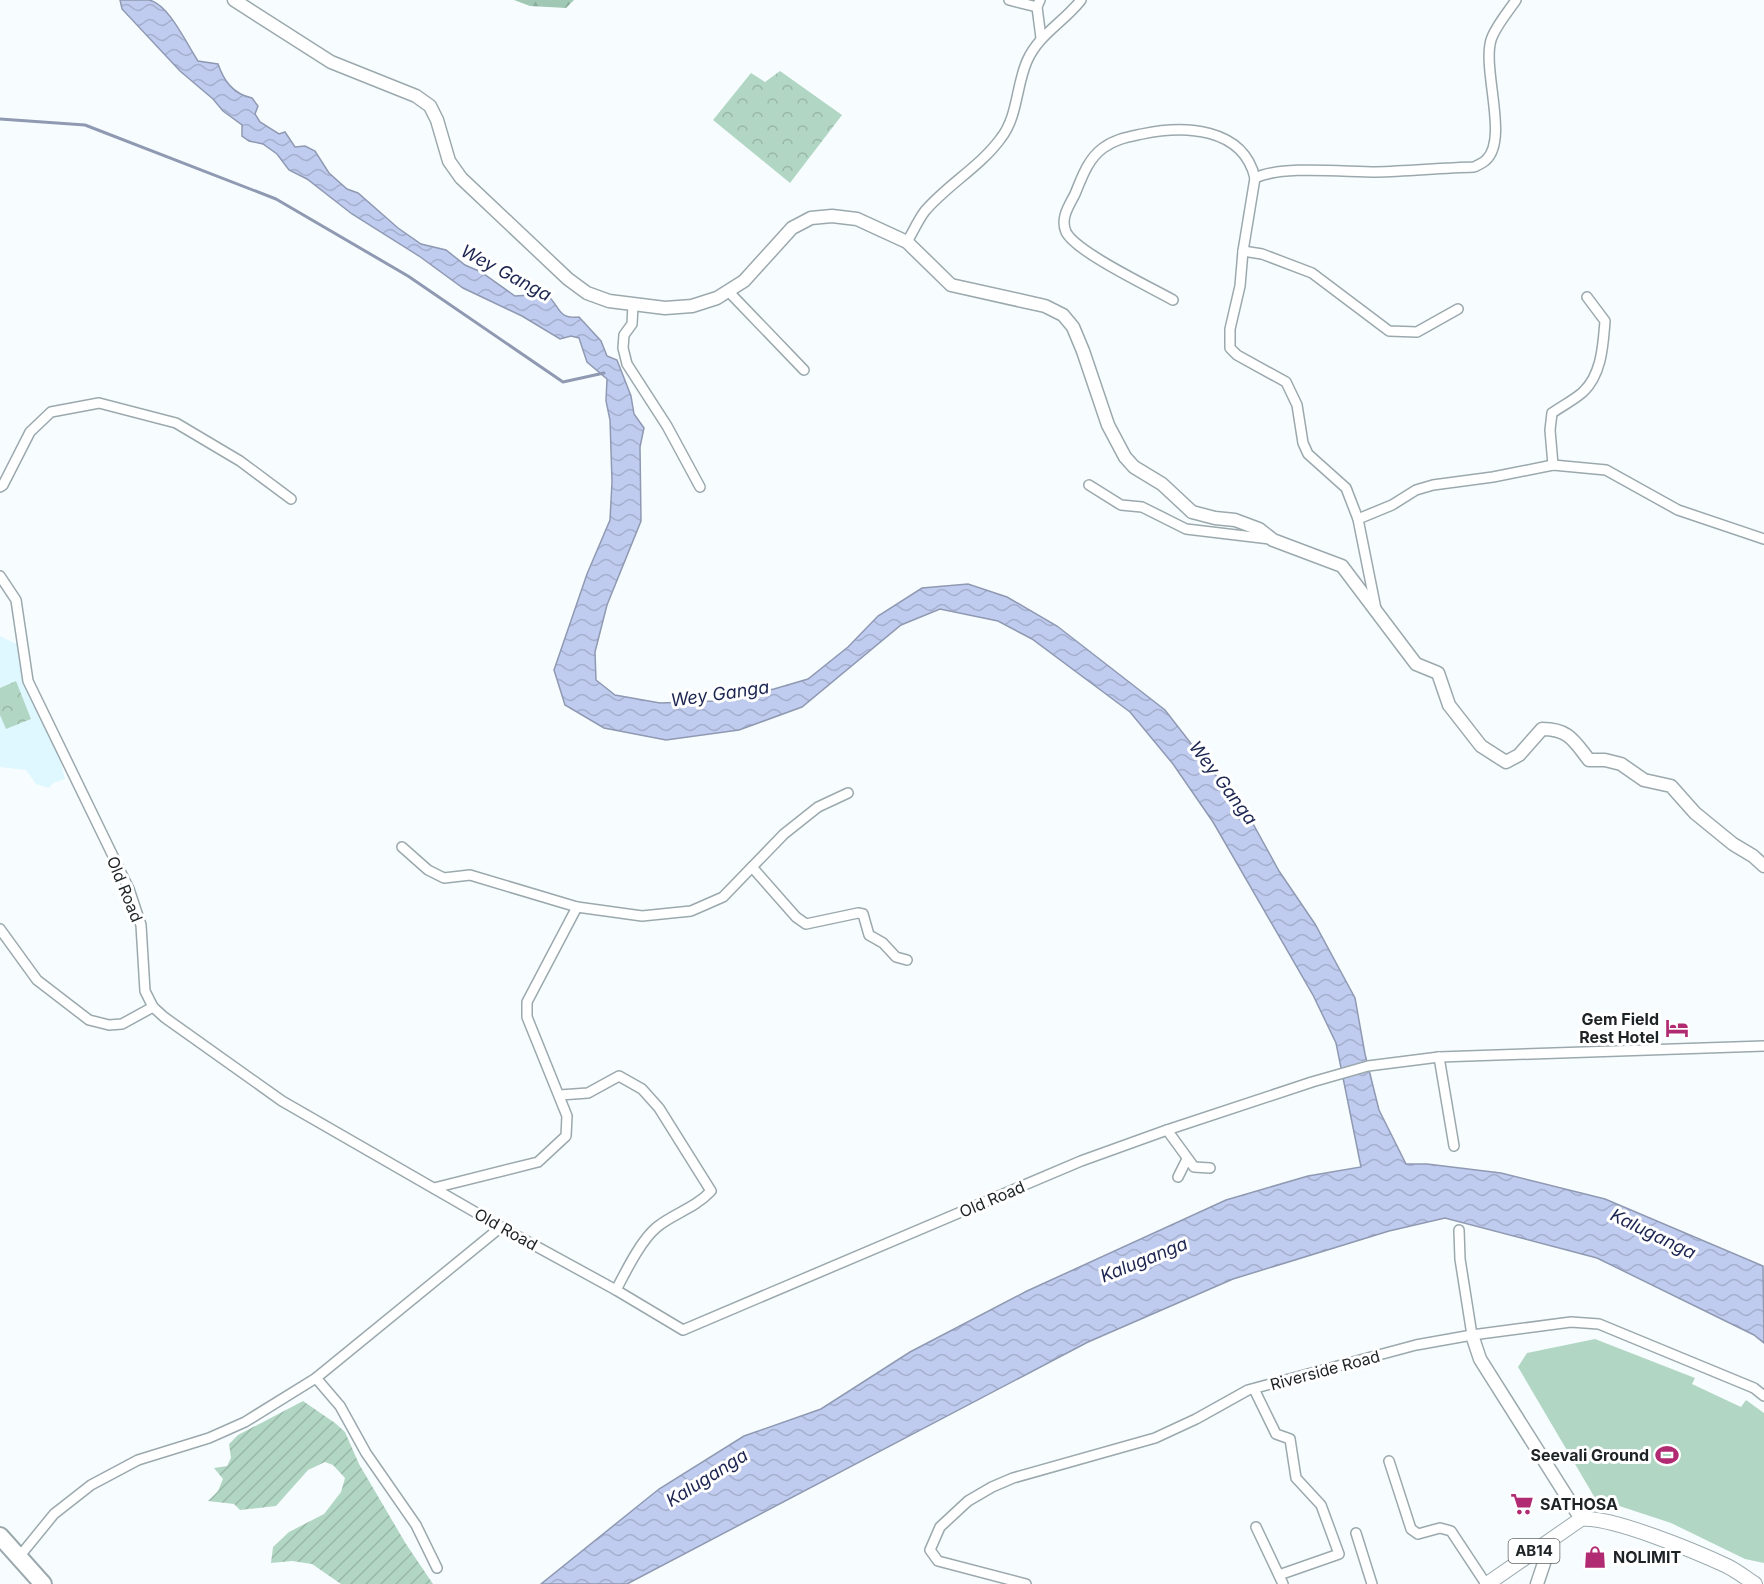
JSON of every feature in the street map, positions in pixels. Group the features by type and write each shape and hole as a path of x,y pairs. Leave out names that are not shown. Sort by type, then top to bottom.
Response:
{"highway":[{"path":"0,1536 43,1584"}],"main road":[{"path":"1581,1519 1592,1518 1649,1534 1729,1567 1755,1584"},
{"name":"AB14","path":"1487,1584 1581,1519"}],"street":[{"path":"234,0 331,62 416,96 430,106 437,120 449,161 461,178 568,279 587,293 609,301 665,308 692,306 717,298 744,281 792,228 811,218 832,216 856,219 907,242 951,285 1045,306 1063,315 1073,327 1083,351 1108,425 1125,457 1134,467 1162,484 1192,512 1235,520 1259,529 1273,540"},
{"path":"1009,0 1038,3 1041,38"},
{"path":"907,242 924,212 946,189 986,157 1002,137 1010,123 1027,61 1041,38 1073,11 1081,0"},
{"path":"1256,178 1265,173 1285,171 1379,172 1474,167 1486,159 1493,150 1496,135 1489,56 1491,39 1516,0"},
{"path":"1173,300 1103,262 1076,244 1066,231 1063,218 1089,162 1103,148 1116,140 1166,129 1212,133 1243,151 1252,165 1256,178 1243,251 1240,286 1230,329 1230,348 1237,355 1286,382 1297,405 1303,443 1308,454 1346,488 1358,519 1376,609"},
{"path":"1243,251 1262,254 1312,273 1389,331 1417,332 1458,309"},
{"path":"728,291 804,370"},
{"path":"1552,465 1550,430 1552,413 1583,392 1591,383 1603,355 1605,321 1587,297"},
{"path":"633,304 632,324 624,334 623,348 627,364 667,426 700,487"},
{"path":"0,487 30,432 51,412 99,404 176,423 240,461 291,499"},
{"path":"1358,519 1392,505 1416,490 1432,485 1493,477 1552,465 1606,470 1678,510 1764,539"},
{"path":"1089,486 1121,505 1142,507 1186,529 1273,540 1342,566 1416,664 1438,673 1449,705 1481,746 1506,762 1519,755 1542,729 1556,729 1570,736 1589,760 1605,760 1621,764 1644,780 1671,786 1695,813 1733,844 1753,856 1764,867"},
{"name":"Old Road","path":"0,576 16,600 28,681 129,889 141,925 145,991 153,1007 282,1101 501,1227 616,1290 682,1330 1063,1169 1167,1130 1311,1082 1368,1066 1439,1058 1764,1046"},
{"path":"402,847 428,870 444,878 470,875 578,908 642,916 691,911 723,897 784,834 818,807 848,792"},
{"path":"752,867 796,918 806,924 858,913 863,914 869,935 883,943 896,957 907,960"},
{"path":"434,1188 538,1162 566,1136 567,1116 527,1017 527,1002 578,908"},
{"path":"0,929 37,980 89,1020 109,1025 122,1024 153,1007"},
{"path":"1439,1058 1454,1146"},
{"path":"560,1095 588,1093 619,1076 642,1089 659,1108 711,1191 700,1203 656,1228 633,1258 616,1290"},
{"path":"1167,1130 1194,1167 1210,1168"},
{"path":"1178,1177 1187,1159"},
{"path":"19,1557 54,1514 91,1485 138,1460 209,1438 245,1422 316,1378 501,1227"},
{"path":"1459,1230 1460,1259 1472,1335 1480,1359 1581,1519"},
{"name":"Riverside Road","path":"1002,1578 938,1561 930,1550 940,1527 968,1501 992,1486 1155,1438 1196,1419 1248,1390 1416,1345 1571,1322 1599,1324 1754,1388 1764,1396"},
{"path":"316,1378 340,1406 366,1453 416,1525 437,1568"},
{"path":"1254,1389 1276,1434 1290,1439 1296,1478 1321,1505 1339,1554 1281,1580 1256,1527"},
{"path":"1389,1461 1411,1529 1418,1534 1440,1528 1451,1531 1487,1584"},
{"path":"1356,1533 1372,1584"},
{"path":"1537,1584 1552,1539"},
{"path":"990,1584 1002,1578 1026,1584"}],"shaded area":[{"path":"0,636 23,647 47,727 58,750 65,779 53,783 49,788 36,784 26,770 0,767"}],"green space":[{"path":"514,0 574,0 566,8 530,6"},
{"path":"780,71 842,115 790,183 713,120 751,73 765,82"},
{"path":"16,681 31,719 6,729 0,715 0,688"},
{"name":"Seevali Ground","path":"1595,1339 1695,1378 1692,1384 1741,1407 1746,1400 1764,1413 1764,1563 1745,1559 1671,1523 1595,1498 1518,1367 1527,1353"},
{"path":"303,1401 345,1432 359,1464 406,1544 433,1584 341,1584 312,1564 292,1561 271,1563 273,1547 289,1532 324,1514 341,1492 345,1478 333,1465 325,1462 308,1470 276,1506 240,1510 234,1504 208,1501 218,1491 223,1479 214,1468 227,1466 231,1458 229,1444 238,1435"}],"water":[{"name":"Kaluganga","path":"120,0 149,0 164,9 198,61 218,64 223,76 234,90 252,98 258,106 255,114 260,122 279,134 285,132 295,147 305,146 315,151 329,173 347,189 358,193 398,228 421,244 446,250 465,265 481,272 515,296 546,294 562,314 579,317 601,341 607,356 617,360 631,396 634,414 644,428 640,447 641,521 607,605 595,652 596,680 615,695 660,703 715,701 774,689 808,679 848,647 878,616 922,588 968,584 1007,597 1057,626 1165,710 1252,822 1279,871 1315,924 1355,998 1365,1054 1379,1110 1406,1164 1427,1164 1501,1173 1605,1199 1763,1266 1764,1343 1754,1335 1597,1258 1445,1218 1389,1231 1233,1279 1088,1342 627,1584 541,1584 659,1489 744,1436 821,1409 910,1352 1027,1291 1226,1200 1308,1176 1361,1167 1336,1043 1313,995 1213,822 1173,764 1130,712 1032,639 998,621 940,609 901,625 802,707 739,730 666,740 604,728 565,705 554,670 587,574 610,520 612,482 610,420 606,401 607,379 587,362 579,338 571,336 560,339 522,316 463,288 419,256 352,214 307,179 289,170 277,154 263,144 249,141 242,136 242,125 223,111 213,99 180,71 122,9"}],"waterway":[{"path":"0,119 85,125 276,199 408,276 563,382 604,373"}],"place":[{"name":"Gem Field Rest Hotel","path":"1677,1028"},
{"name":"Seevali Ground","path":"1667,1455"},
{"name":"SATHOSA","path":"1522,1504"},
{"name":"NOLIMIT","path":"1595,1557"}],"water label":[{"name":"Wey Ganga","path":"506,273"},
{"name":"Wey Ganga","path":"720,694"},
{"name":"Wey Ganga","path":"1223,783"}]}
